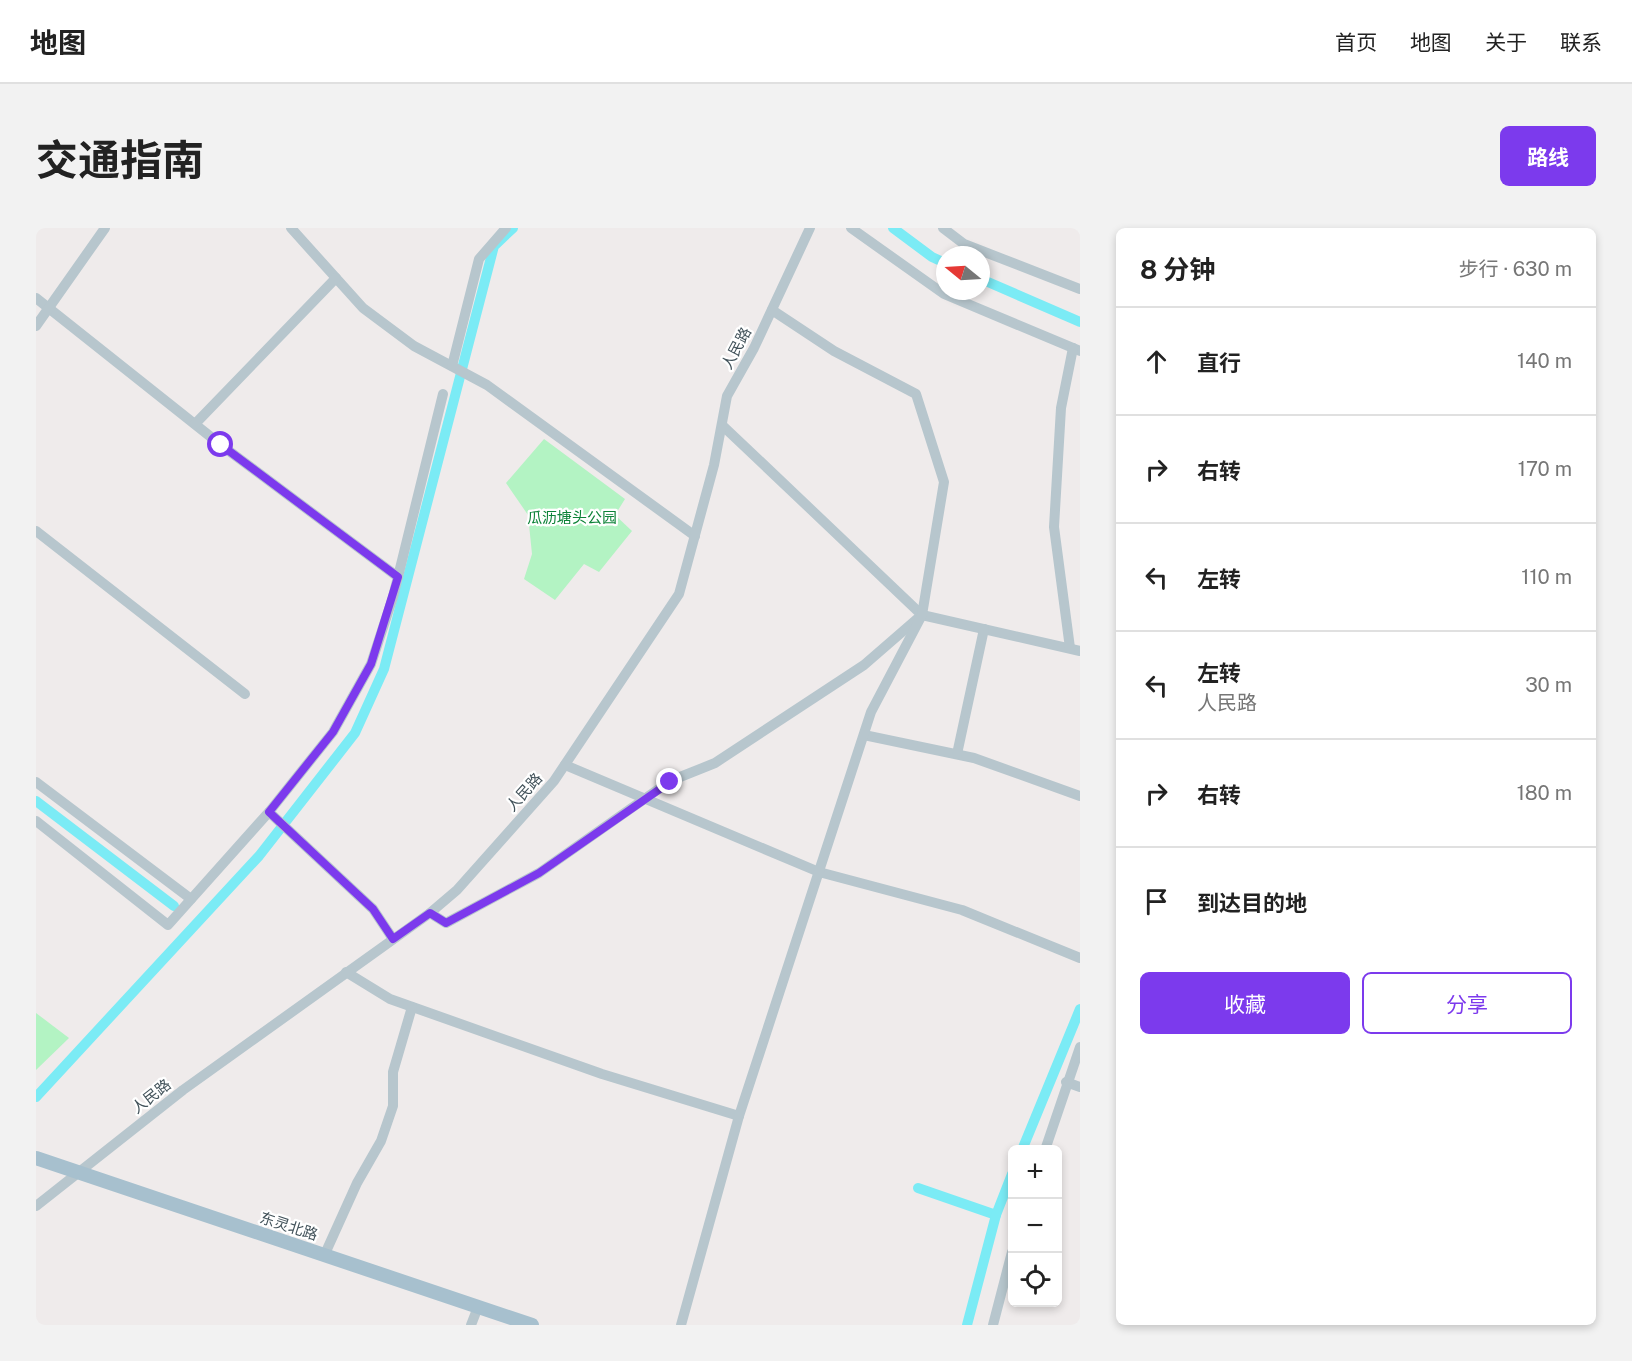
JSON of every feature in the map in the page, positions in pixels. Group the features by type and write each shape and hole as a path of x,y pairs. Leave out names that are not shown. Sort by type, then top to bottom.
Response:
{"main road":[{"name":"东灵北路","path":"36,1158 532,1325"}],"street":[{"path":"36,326 105,228"},
{"path":"291,228 363,308 414,346 482,382 695,536"},
{"name":"人民路","path":"36,1206 183,1090 430,913 457,890 554,781 680,594 722,425 727,396 772,310 810,228"},
{"path":"722,425 922,615 1075,650 1054,527 1061,408 1076,349 944,294 851,228"},
{"path":"943,228 964,244 1080,289"},
{"path":"446,363 479,259 503,229"},
{"path":"195,424 336,278"},
{"path":"36,298 195,424 398,577"},
{"path":"681,1325 739,1116 871,712 922,615 944,482 916,394 834,351 772,310"},
{"path":"36,821 168,925 269,813 333,732 371,664 398,577 443,394"},
{"path":"36,531 245,694"},
{"path":"430,913 446,923 539,873 670,782 715,763 864,665 922,615"},
{"path":"957,754 984,629"},
{"path":"864,735 974,758 1080,796"},
{"path":"565,765 819,872 962,910 1080,958"},
{"path":"36,782 191,899"},
{"path":"269,813 373,909 393,939"},
{"path":"346,972 390,999 602,1074 739,1116"},
{"path":"324,1256 357,1183 381,1141 393,1106 393,1072 412,1007"},
{"path":"1046,1145 1066,1082 1080,1047"},
{"path":"1066,1082 1080,1087"},
{"path":"993,1325 1012,1253"},
{"path":"471,1325 478,1307"}],"green space":[{"name":"瓜沥塘头公园","path":"544,439 625,499 615,515 632,531 599,572 584,564 555,600 524,579 532,554 528,515 506,483"},
{"path":"36,1013 69,1038 36,1070"}],"waterway":[{"path":"36,1097 259,856 355,733 384,669 494,246 513,228"},
{"path":"893,228 936,259"},
{"path":"990,283 1080,322"},
{"path":"36,801 174,906"},
{"path":"1024,1145 1080,1009"},
{"path":"967,1325 996,1215 1008,1184"},
{"path":"918,1188 996,1215"}],"route":[{"path":"221,445 398,577 371,664 333,732 269,812 373,909 393,939 430,913 446,923 539,873 670,782"}]}
